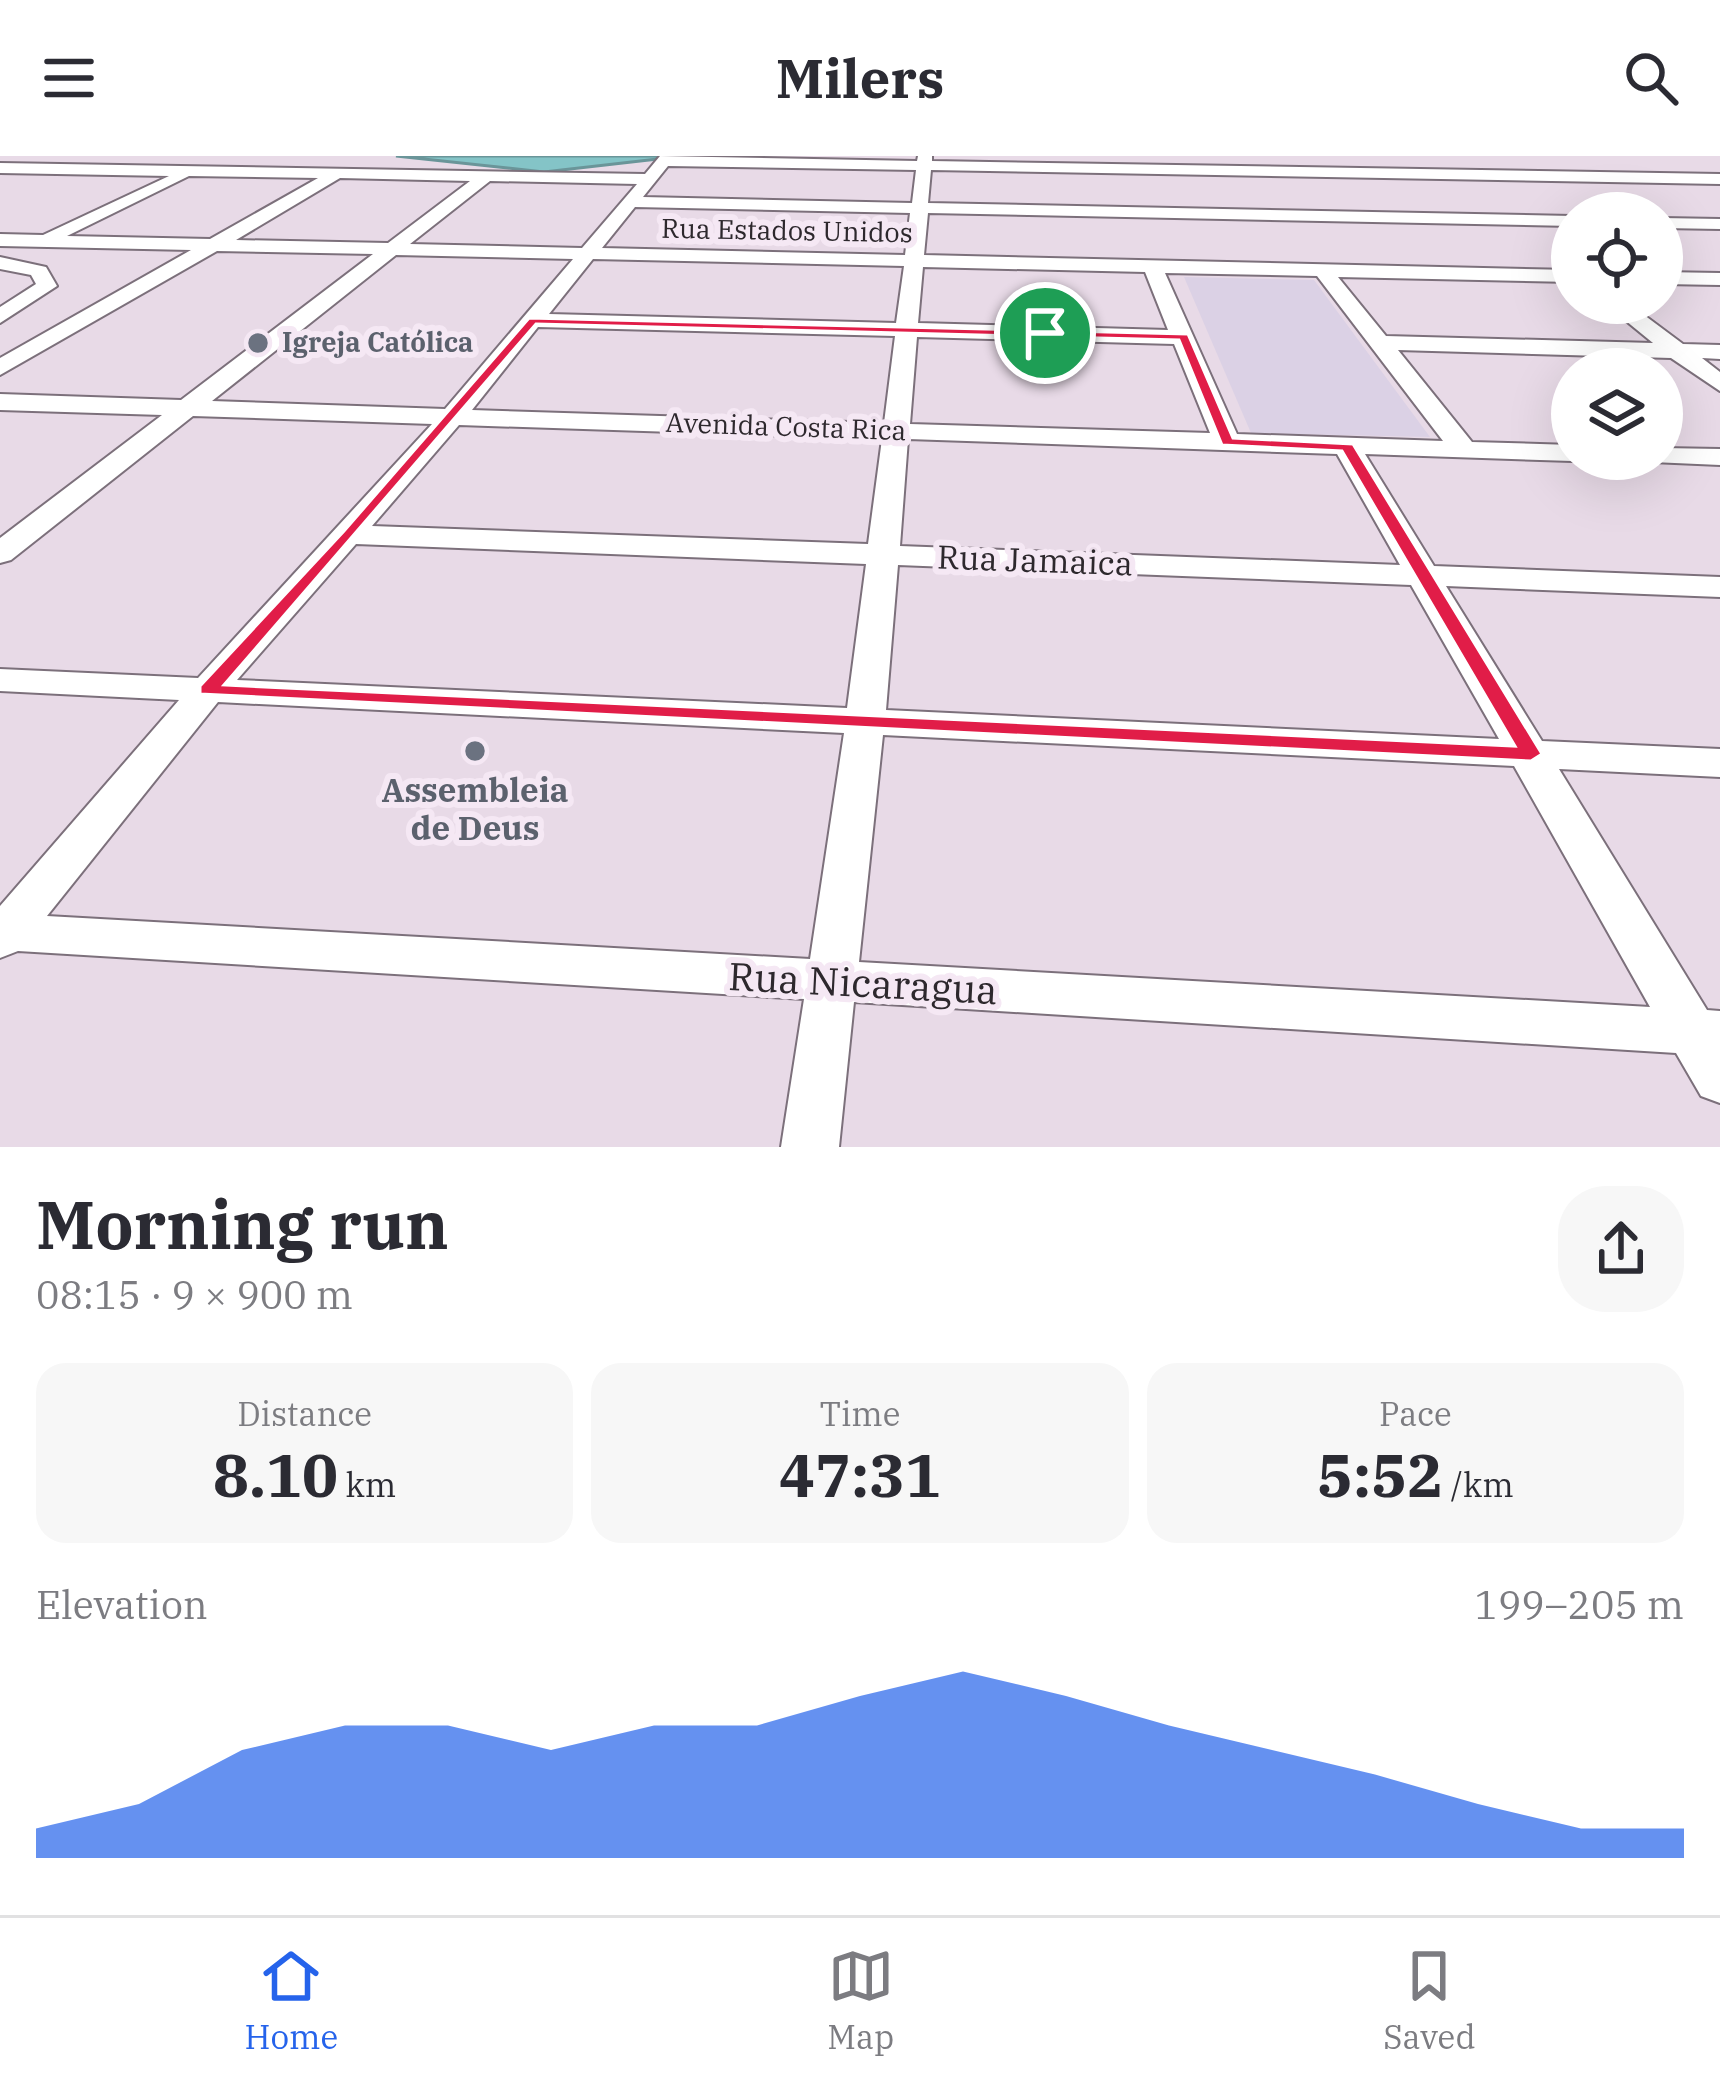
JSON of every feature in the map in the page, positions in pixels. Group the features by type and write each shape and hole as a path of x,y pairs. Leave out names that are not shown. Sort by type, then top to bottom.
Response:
{"street":[{"path":"0,184 72,156"},
{"path":"0,263 222,156"},
{"path":"0,368 367,156"},
{"path":"0,553 512,156"},
{"path":"1425,156 1540,245"},
{"path":"1684,156 1720,176"},
{"path":"0,168 483,178 924,161 1551,221"},
{"path":"810,1147 865,723 924,161"},
{"path":"652,175 921,208 1196,185 1451,175 1720,176"},
{"path":"3,936 208,690 453,416 652,175"},
{"path":"1196,185 1221,232"},
{"path":"1683,223 1720,224"},
{"name":"Rua Estados Unidos","path":"0,240 1153,268 1235,260 1324,272 1551,273"},
{"path":"0,263 47,278 47,286 23,306 0,316"},
{"path":"1153,268 1227,442"},
{"path":"1324,272 1464,450"},
{"path":"1683,278 1720,279"},
{"path":"23,306 105,308"},
{"path":"533,320 1184,337"},
{"path":"1643,324 1674,348"},
{"path":"1380,344 1551,348"},
{"path":"1683,351 1720,352"},
{"path":"1683,355 1720,384"},
{"name":"Avenida Costa Rica","path":"0,402 1551,452"},
{"path":"1347,447 1531,754 1706,1032 1720,1079"},
{"path":"1683,457 1720,458"},
{"name":"Rua Jamaica","path":"350,534 1720,587"},
{"path":"0,680 1720,763"},
{"name":"Rua Nicaragua","path":"3,936 1706,1032"}],"shaded area":[{"path":"1184,277 1314,280 1430,437 1251,433"}],"water":[{"path":"396,156 684,156 544,172"}],"place":[{"name":"Igreja Católica","path":"258,343"},
{"name":"Assembleia de Deus","path":"475,751"}],"route":[{"path":"533,320 1045,333 1184,337 1227,442 1347,447 1531,754 208,690 350,534 533,320"}]}
